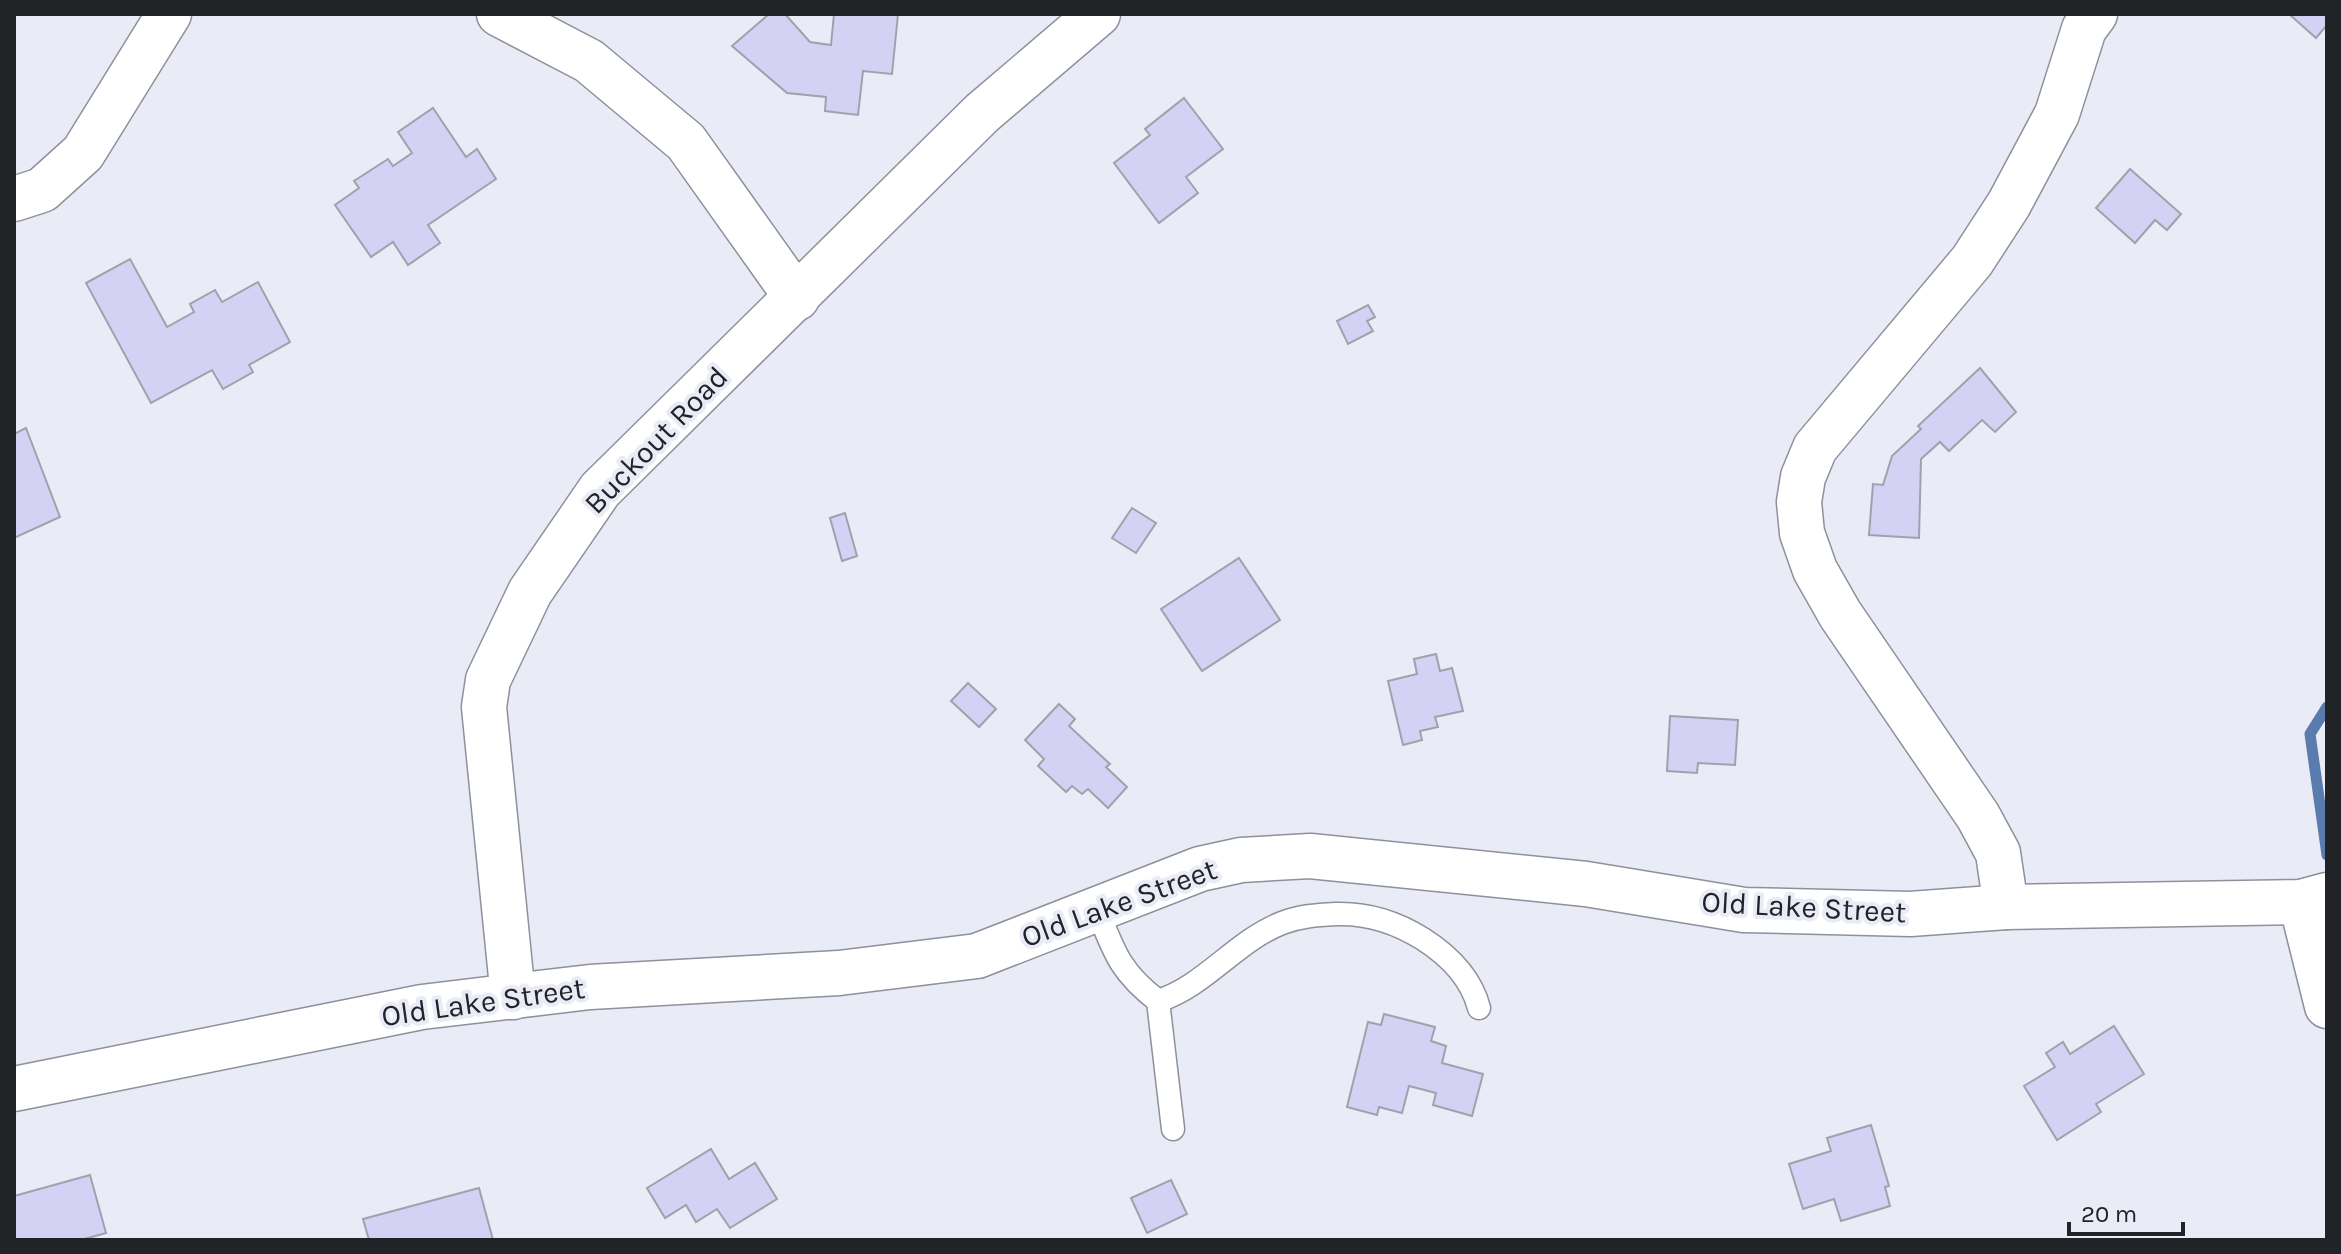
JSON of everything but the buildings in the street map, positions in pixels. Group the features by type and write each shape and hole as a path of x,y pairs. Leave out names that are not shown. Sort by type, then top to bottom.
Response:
{"street":[{"path":"14,199 42,190 83,153 169,14"},
{"path":"499,14 589,61 686,142 797,298"},
{"name":"Buckout Road","path":"513,997 484,707 488,680 530,592 600,490 982,113 1098,14"},
{"path":"2006,907 1998,853 1978,816 1840,614 1815,570 1802,533 1799,502 1803,477 1815,448 1972,261 2009,204 2057,114 2084,29 2095,14"},
{"name":"Old Lake Street","path":"14,1089 422,1007 590,987 839,973 977,956 1200,869 1241,860 1310,856 1586,884 1744,910 1910,914 2006,907 2314,899"},
{"path":"2314,899 2318,983 2327,1006"}],"lane":[{"path":"1097,909 1115,954 1132,980 1158,1001 1173,1129"},
{"path":"1158,1001 1179,994 1280,924 1306,916 1356,913 1411,931 1444,952 1474,990 1479,1008"}],"waterway":[{"path":"2327,707 2310,734 2327,855"}]}
